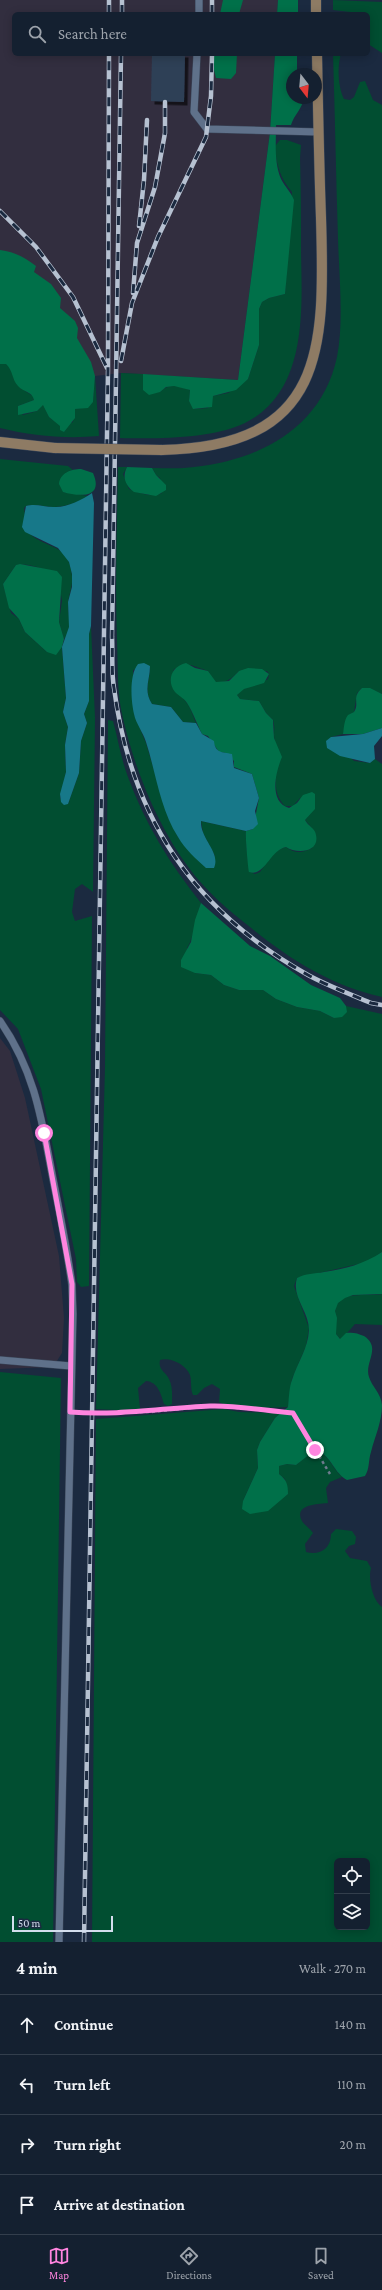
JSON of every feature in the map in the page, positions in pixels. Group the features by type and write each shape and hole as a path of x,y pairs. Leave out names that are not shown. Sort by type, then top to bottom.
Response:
{"main road":[{"path":"316,0 316,12"},
{"path":"0,442 55,448 162,450 206,447 247,435 276,418 289,405 309,373 316,349 323,300 317,56"}],"lane":[{"path":"199,0 199,12"},
{"path":"197,56 194,112 207,129 319,132"},
{"path":"0,1021 14,1042 28,1071 38,1102 71,1278 73,1314 59,1942"},
{"path":"0,1360 71,1366"}],"path":[{"path":"70,1412 92,1414 151,1412 211,1406 293,1413 330,1474"}],"shaded area":[{"path":"0,0 278,0 277,12 12,12 12,56 275,56 270,132 238,380 121,373 95,376 0,332"},
{"path":"223,0 243,0 240,12 220,12"},
{"path":"278,0 298,0 298,12 277,12"},
{"path":"333,0 382,2 382,53 370,45 370,12 333,10"},
{"path":"214,56 237,56 236,73 231,79 216,78 212,62"},
{"path":"275,56 297,56 297,68 286,68 286,104 302,105 291,125 276,125 277,166 281,179 294,200 285,294 269,298 262,302 259,309 259,345 248,379 236,390 213,396 212,407 193,409 189,401 190,390 174,386 166,387 160,392 149,395 143,390 143,374 238,380 270,132"},
{"path":"333,56 341,56 339,77 340,89 344,99 350,100 354,97 360,82 365,81 373,100 382,105 382,694 370,689 362,688 357,693 354,712 348,716 343,734 331,737 354,761 370,763 375,759 382,764 382,997 346,986 312,970 280,950 233,914 195,876 177,851 166,832 147,792 126,730 121,709 118,684 116,554 118,467 127,467 123,474 129,489 149,495 158,494 162,493 160,478 156,475 152,468 194,467 242,457 265,448 285,436 303,421 318,403 329,382 337,357 341,314","holes":["191,665 208,671 215,682 223,682 228,680 239,671 267,671 269,674 268,679 243,690 237,695 240,699 259,701 266,713 273,720 274,738 280,760 277,768 276,788 281,802 285,806 293,806 300,798 311,813 305,820 311,827 312,848 299,852 292,851 286,847 281,849 271,857 260,872 255,874 250,872 249,869 246,831 201,821 203,833 215,856 188,849 178,837 168,817 146,743 134,714 133,670 150,666 147,690 149,699 152,704 171,707 183,722 196,723 188,704 174,688 172,681 174,669"]},
{"path":"280,140 287,140 301,145 302,298 297,347 291,370 280,391 266,409 245,423 232,428 184,437 120,438 121,373 143,374 143,390 160,392 167,387 174,386 190,390 189,401 194,409 208,408 213,396 228,393 248,379 259,345 259,309 262,302 269,298 285,294 292,192 284,181 276,159 275,146"},
{"path":"0,250 19,255 36,266 34,272 51,284 61,298 60,308 75,321 78,328 77,338 91,362 95,376 93,402 88,408 75,409 75,418 64,432 60,430 60,426 49,417 43,405 37,411 18,415 18,406 34,400 33,397 16,384 10,369 6,364 0,364"},
{"path":"0,364 6,364 9,366 25,391 33,396 34,400 18,406 23,415 37,411 43,404 49,417 61,426 64,432 69,424 73,422 75,409 88,407 93,402 95,376 99,436 49,436 0,428"},
{"path":"0,459 68,466 73,470 69,471 63,492 88,496 72,504 63,506 54,507 33,505 26,506 24,508 25,515 23,524 29,533 36,539 62,552 70,565 72,580 68,603 69,626 67,635 64,639 59,622 62,601 57,571 21,564 16,565 3,584 11,613 19,619 25,632 47,652 59,651 62,647 66,698 63,712 68,727 65,745 66,772 60,798 68,804 79,773 81,741 87,723 84,714 89,701 89,634 91,626 95,718 93,892 82,884 75,889 72,912 75,921 92,916 89,1286 81,1287 77,1282 76,1259 41,1089 18,1029 0,1010"},
{"path":"127,467 152,468 156,475 166,485 166,490 156,496 134,492 128,487 125,481 125,471"},
{"path":"81,469 93,473 96,481 93,491 83,495 63,492 59,484 61,477 67,472"},
{"path":"92,493 94,503 91,626 89,634 89,701 84,714 87,723 81,741 79,773 68,804 64,805 61,802 60,794 66,772 65,745 68,727 63,712 66,698 62,647 69,627 68,602 72,587 72,574 69,562 58,548 25,532 22,527 26,506 33,505 59,507 79,501"},
{"path":"20,564 57,571 62,577 59,622 64,639 62,647 56,655 47,652 25,632 19,619 9,608 3,584 16,565"},
{"path":"144,663 150,666 147,690 152,704 171,707 183,722 196,723 202,734 214,741 217,750 232,754 234,768 252,774 259,798 255,811 258,824 253,829 246,831 201,821 204,834 215,856 214,868 206,868 184,846 167,815 146,742 135,718 133,709 133,675 138,664"},
{"path":"186,663 195,668 208,671 216,682 229,681 239,671 248,668 262,669 269,674 264,683 244,689 237,695 240,699 259,701 266,713 273,720 274,738 282,757 275,786 278,799 282,805 289,808 297,803 303,795 312,792 315,794 315,809 305,820 316,835 316,841 311,849 295,851 286,847 280,849 259,871 254,873 249,872 246,831 253,829 259,798 252,774 234,767 234,761 226,753 219,752 208,736 202,734 187,703 175,692 172,687 171,678 174,670"},
{"path":"362,688 370,688 382,694 382,728 363,734 343,734 346,719 348,715 356,709 356,698"},
{"path":"108,720 113,721 121,756 135,794 150,827 179,873 201,903 187,948 195,973 211,975 224,985 239,990 263,990 276,999 297,1007 320,1011 334,1018 346,1012 346,1006 382,1014 382,1252 367,1262 297,1278 294,1286 309,1328 306,1346 292,1379 288,1407 255,1408 223,1404 219,1402 220,1389 212,1384 204,1388 197,1395 193,1395 191,1378 188,1371 178,1363 164,1359 160,1360 160,1366 171,1385 172,1404 168,1406 164,1404 156,1386 146,1381 138,1388 140,1409 136,1411 96,1409 105,1067"},
{"path":"382,728 382,736 374,746 375,759 370,763 340,756 327,748 326,741 331,737 363,734"},
{"path":"201,903 250,946 270,956 311,985 340,998 346,1006 347,1012 342,1017 334,1018 320,1011 297,1007 276,999 263,990 239,990 224,985 211,975 195,973 181,967 181,960 191,942 195,920"},
{"path":"0,1038 10,1051 25,1098 59,1256 64,1318 62,1353 53,1367 0,1369"},
{"path":"382,1252 382,1294 353,1295 338,1303 335,1311 337,1318 336,1334 340,1339 346,1333 355,1333 364,1336 372,1345 368,1371 372,1384 380,1397 382,1411 380,1423 370,1455 367,1473 365,1476 347,1480 339,1473 327,1457 318,1451 310,1454 296,1465 287,1464 279,1466 279,1474 284,1478 288,1488 288,1494 268,1511 250,1514 242,1509 243,1501 258,1468 257,1450 260,1442 275,1418 288,1407 291,1383 307,1343 309,1330 308,1323 296,1291 297,1278 307,1274 347,1268 368,1260"},
{"path":"382,1294 382,1325 355,1324 341,1340 336,1334 335,1312 337,1305 341,1300 346,1297"},
{"path":"0,1372 61,1378 53,1942 0,1942"},
{"path":"224,1409 239,1412 282,1413 275,1418 260,1442 257,1450 258,1468 243,1501 281,1499 288,1494 285,1479 279,1474 279,1466 287,1464 296,1465 309,1454 318,1451 322,1453 342,1477 330,1482 326,1488 328,1503 308,1506 301,1511 300,1515 302,1521 313,1533 305,1544 306,1552 320,1552 327,1547 331,1534 336,1529 352,1531 356,1537 355,1544 349,1546 345,1551 350,1558 367,1561 371,1568 370,1577 373,1594 382,1607 382,1942 92,1942 96,1419"}],"building":[{"path":"152,56 185,56 184,102 151,101"}],"railway":[{"path":"109,0 109,12"},
{"path":"122,0 122,12"},
{"path":"212,0 212,12"},
{"path":"84,1942 108,370 109,56"},
{"path":"121,56 112,669 123,735 135,779 153,819 175,856 201,890 232,921 268,950 308,975 323,983 371,1003 382,1005"},
{"path":"121,361 132,303 158,237 206,137 211,96 212,56"},
{"path":"133,293 137,243 155,187 165,133 165,102"},
{"path":"139,226 144,180 147,120"},
{"path":"0,211 36,247 73,297 107,368"}],"route":[{"path":"44,1133 72,1284 73,1314 70,1412 92,1414 151,1412 211,1406 293,1413 315,1450"}]}
